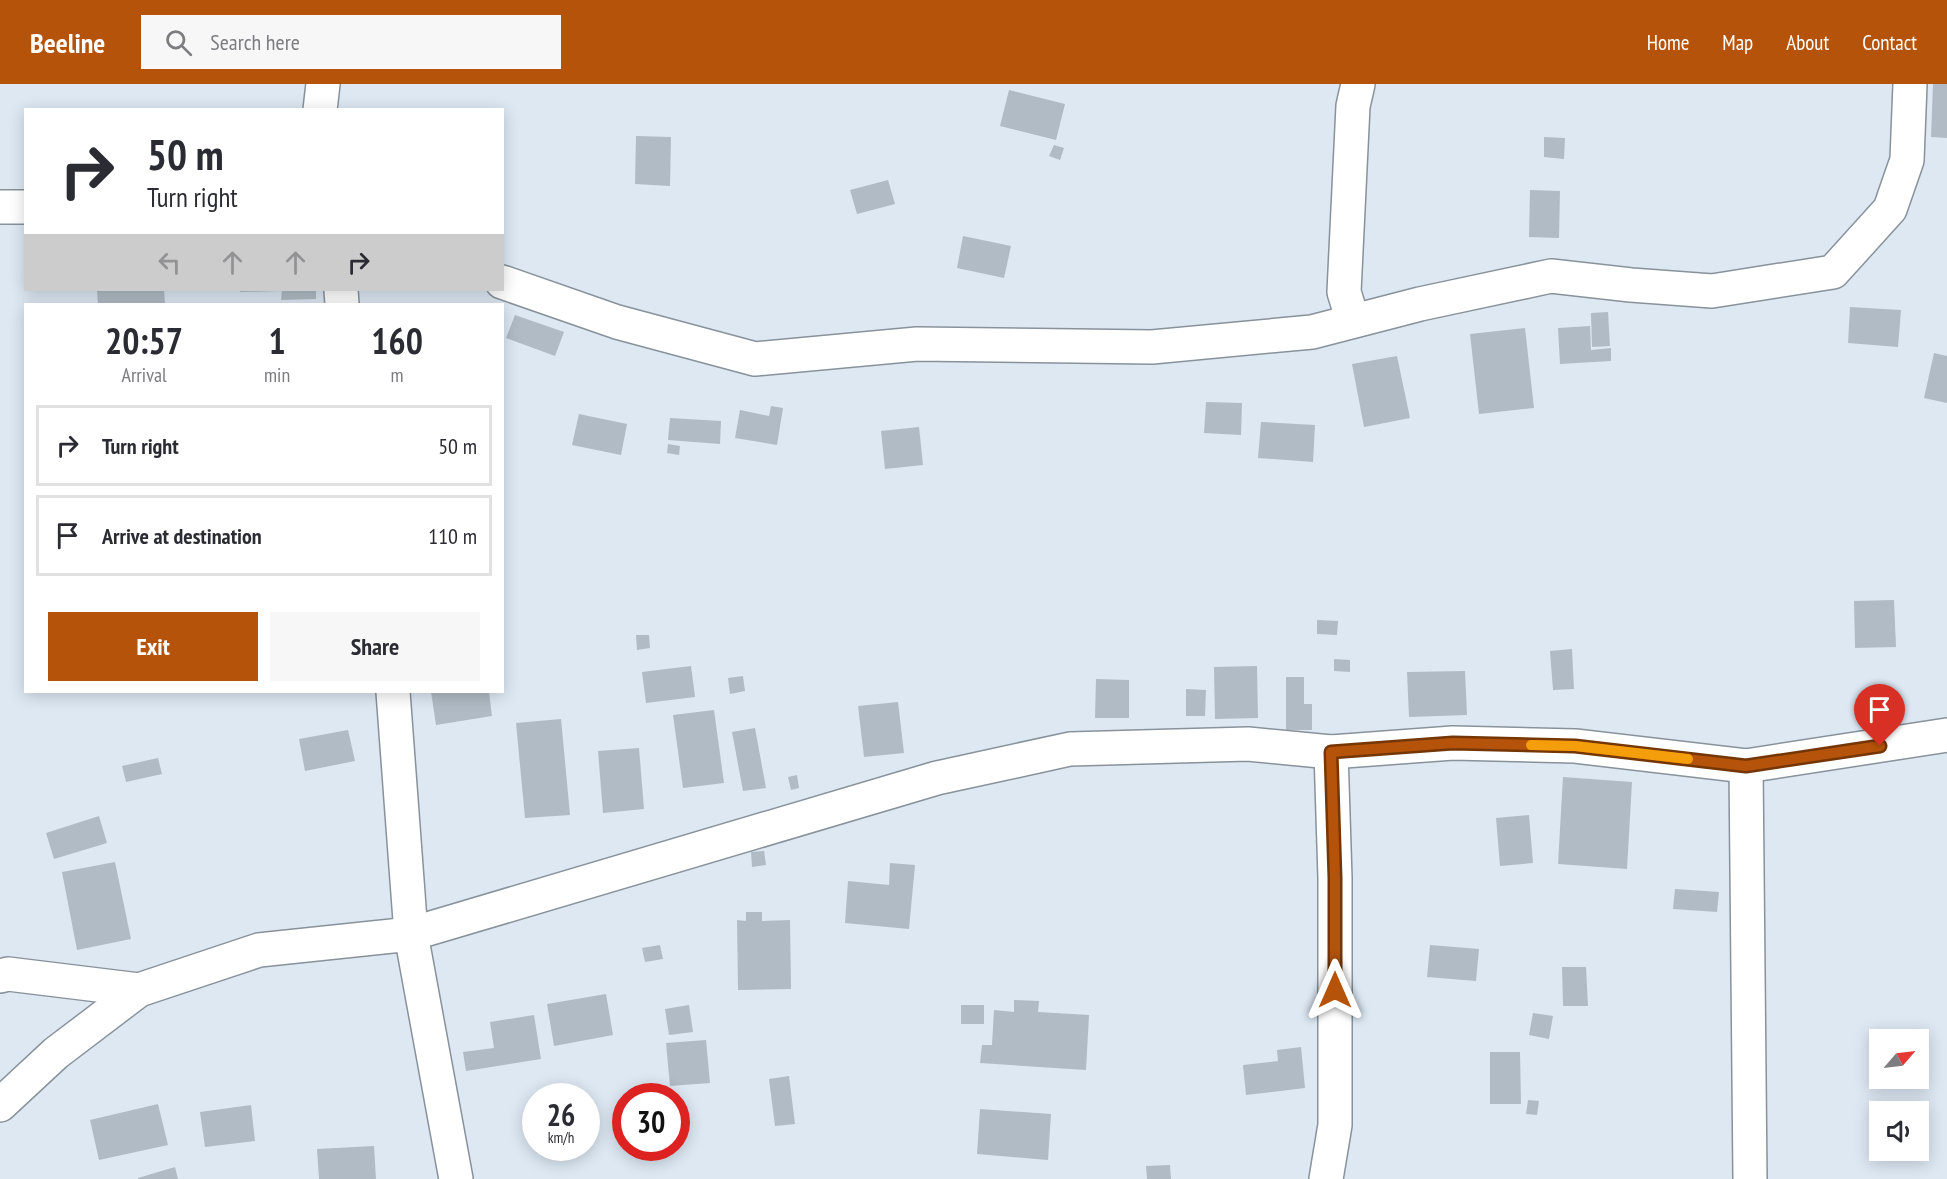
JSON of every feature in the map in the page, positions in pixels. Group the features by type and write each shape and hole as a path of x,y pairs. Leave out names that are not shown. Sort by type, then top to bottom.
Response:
{"street":[{"path":"320,108 323,84"},
{"path":"1353,321 1344,292 1353,106 1358,84"},
{"path":"504,283 617,322 755,359 917,344 1152,347 1312,332 1420,304 1551,276 1712,291 1833,272 1890,209 1906,160 1910,84"},
{"path":"0,207 24,207"},
{"path":"393,693 411,934 456,1179"},
{"path":"0,1105 56,1053 139,990 259,950 411,934 937,778 1070,748 1248,744 1331,752 1453,743 1575,746 1746,766 1947,735"},
{"path":"1326,1179 1335,1125 1335,878 1331,752"},
{"path":"1746,766 1750,1179"},
{"path":"0,976 9,974 139,990"}],"building":[{"path":"1933,84 1947,84 1947,138 1931,137"},
{"path":"1009,90 1065,104 1056,140 1000,126"},
{"path":"636,136 671,137 670,186 635,184"},
{"path":"1544,137 1565,138 1564,159 1544,157"},
{"path":"1054,145 1064,148 1060,160 1049,156"},
{"path":"888,180 895,204 857,214 850,190"},
{"path":"1530,190 1560,191 1559,238 1529,237"},
{"path":"963,236 1011,246 1004,278 957,268"},
{"path":"97,291 164,291 165,303 98,303"},
{"path":"282,291 316,291 316,299 281,300"},
{"path":"1850,307 1901,310 1898,347 1848,343"},
{"path":"1608,312 1610,346 1592,347 1591,313"},
{"path":"515,315 564,332 555,356 506,338"},
{"path":"1590,326 1591,350 1611,348 1611,361 1560,364 1558,328"},
{"path":"1525,328 1534,408 1479,414 1470,334"},
{"path":"1934,353 1947,356 1947,403 1924,398"},
{"path":"1397,356 1410,418 1364,427 1352,364"},
{"path":"1206,402 1242,403 1241,435 1204,433"},
{"path":"771,406 783,408 777,445 735,438 740,410 769,416"},
{"path":"579,414 627,424 621,455 572,445"},
{"path":"670,418 721,421 720,444 668,440"},
{"path":"1261,422 1315,425 1313,462 1258,458"},
{"path":"919,427 923,465 885,469 881,431"},
{"path":"668,444 680,446 679,455 667,453"},
{"path":"1894,600 1896,647 1855,648 1854,601"},
{"path":"1317,620 1338,621 1337,635 1317,634"},
{"path":"636,635 649,635 650,648 637,650"},
{"path":"1572,649 1574,689 1553,690 1550,651"},
{"path":"1334,659 1350,660 1350,672 1334,671"},
{"path":"691,666 695,697 646,703 642,672"},
{"path":"1257,666 1258,718 1215,719 1214,667"},
{"path":"1465,671 1467,715 1409,717 1407,672"},
{"path":"743,676 745,691 730,694 728,678"},
{"path":"1286,677 1304,677 1304,704 1312,704 1312,730 1286,730"},
{"path":"1096,679 1129,680 1129,718 1095,718"},
{"path":"1186,689 1206,690 1205,716 1186,716"},
{"path":"431,693 489,693 492,716 436,725"},
{"path":"898,702 904,753 864,757 858,706"},
{"path":"714,710 724,783 683,788 673,715"},
{"path":"561,719 570,815 525,818 516,723"},
{"path":"755,728 766,788 743,791 732,732"},
{"path":"348,730 355,761 305,771 299,739"},
{"path":"639,748 644,809 603,813 598,751"},
{"path":"158,758 162,774 126,782 122,766"},
{"path":"797,775 799,788 791,790 788,777"},
{"path":"1563,777 1632,782 1627,869 1558,864"},
{"path":"1529,815 1533,863 1500,866 1496,818"},
{"path":"99,816 107,843 54,859 46,833"},
{"path":"764,851 766,865 752,867 751,852"},
{"path":"115,862 131,939 77,950 62,872"},
{"path":"890,863 915,865 909,929 845,923 848,881 889,885"},
{"path":"1675,889 1719,892 1717,912 1673,909"},
{"path":"746,912 762,912 762,921 790,920 791,989 738,990 737,920 746,921"},
{"path":"660,945 663,959 645,962 642,948"},
{"path":"1430,945 1479,949 1476,981 1427,977"},
{"path":"1562,967 1586,967 1588,1006 1563,1006"},
{"path":"606,994 613,1035 554,1046 547,1004"},
{"path":"1014,1000 1039,1001 1038,1012 1089,1015 1086,1070 980,1063 982,1045 992,1045 994,1010 1014,1012"},
{"path":"689,1005 693,1032 669,1035 665,1009"},
{"path":"961,1005 984,1005 984,1024 961,1024"},
{"path":"1533,1013 1553,1016 1549,1039 1529,1035"},
{"path":"534,1015 541,1059 466,1071 463,1052 494,1048 490,1022"},
{"path":"706,1040 710,1083 670,1083 666,1043"},
{"path":"1301,1047 1305,1088 1246,1095 1243,1065 1278,1061 1277,1050"},
{"path":"1490,1052 1520,1052 1521,1104 1490,1104"},
{"path":"789,1076 795,1124 775,1126 769,1079"},
{"path":"1528,1100 1539,1101 1537,1115 1526,1114"},
{"path":"158,1104 168,1145 99,1160 90,1120"},
{"path":"251,1105 255,1141 205,1147 200,1112"},
{"path":"980,1109 1051,1114 1048,1160 977,1154"},
{"path":"374,1146 376,1179 319,1179 317,1149"},
{"path":"1170,1165 1171,1179 1147,1179 1146,1166"},
{"path":"175,1167 178,1179 138,1179 138,1178"}],"slow traffic":[{"path":"1531,745 1575,746 1688,759"}],"route":[{"path":"1335,990 1335,878 1331,752 1453,743 1575,746 1746,766 1880,746"}]}
